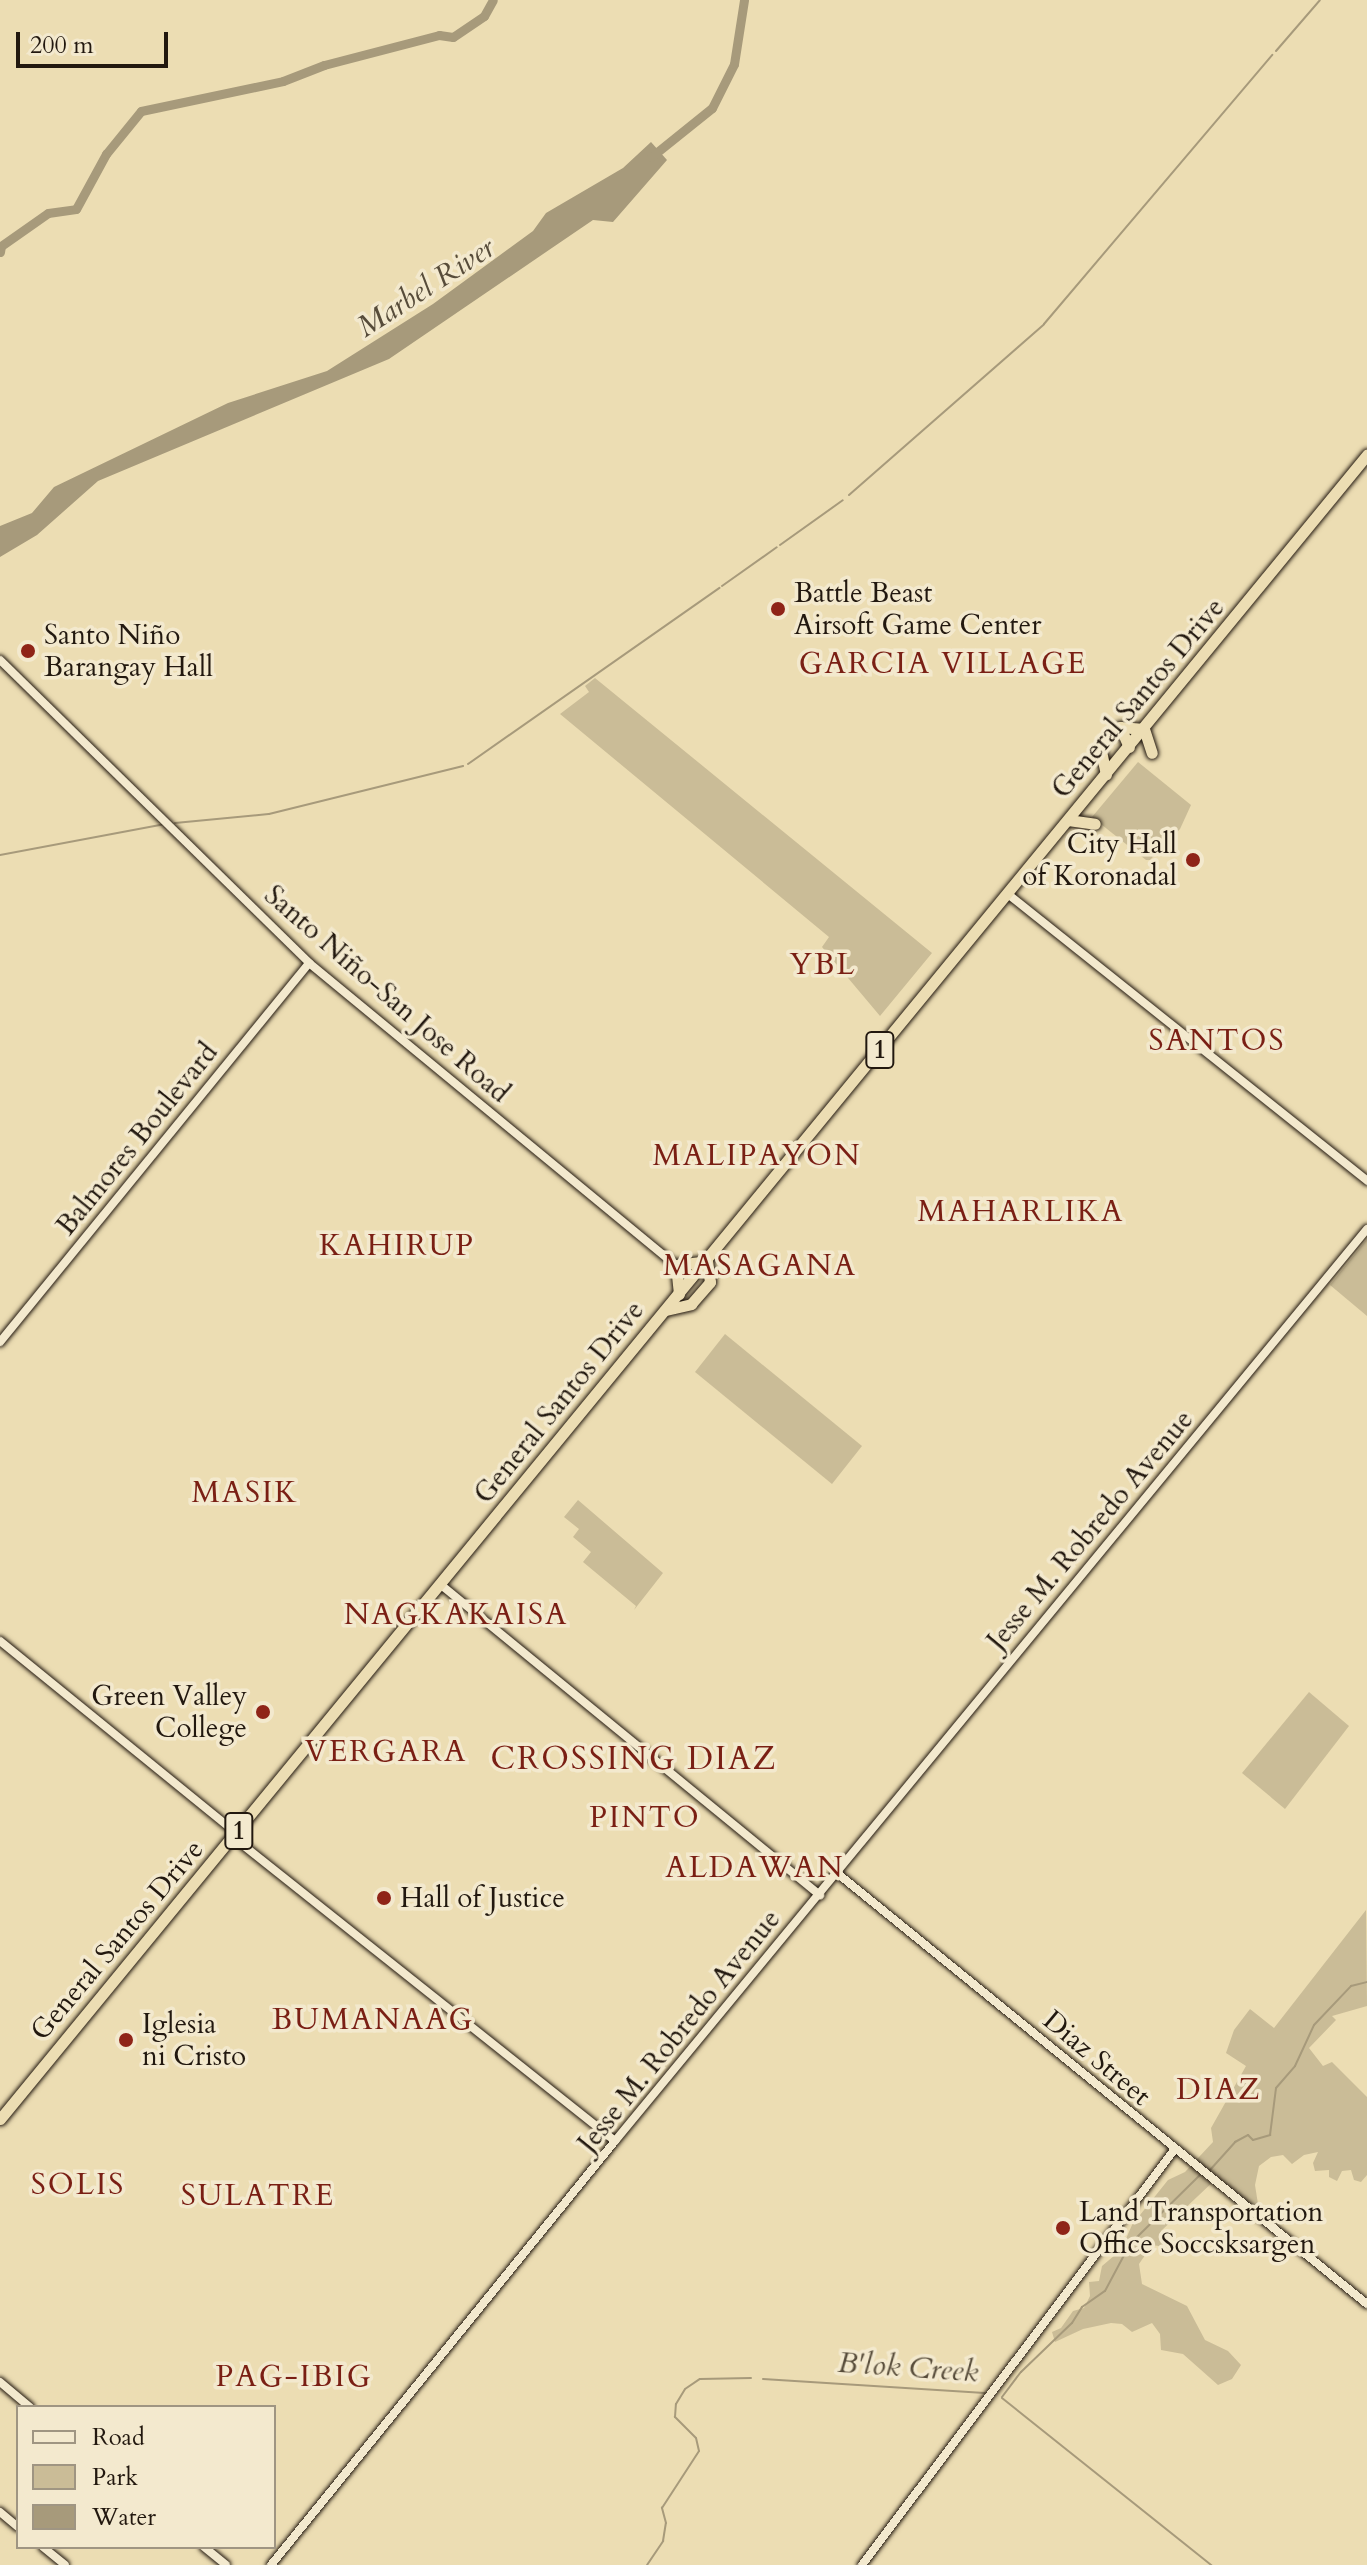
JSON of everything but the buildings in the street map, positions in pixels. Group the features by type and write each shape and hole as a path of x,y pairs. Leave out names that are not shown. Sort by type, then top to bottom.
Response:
{"highway":[{"name":"General Santos Drive","path":"0,2119 1367,455"},
{"path":"1129,747 1120,727 1144,729 1152,753"},
{"path":"1101,751 1106,774"},
{"path":"1068,820 1095,824"},
{"path":"666,1310 691,1304 710,1282 707,1261 676,1265 679,1294"}],"main road":[{"name":"Santo Niño-San Jose Road","path":"1,662 309,963 692,1279"},
{"path":"1008,894 1367,1181"},
{"name":"Balmores Boulevard","path":"0,1342 309,963"},
{"name":"Jesse M. Robredo Avenue","path":"271,2565 615,2141 1367,1229"},
{"path":"441,1585 820,1895"},
{"path":"0,1641 615,2141"},
{"name":"Diaz Street","path":"837,1873 1208,2178 1367,2304"},
{"path":"862,2565 1174,2150"},
{"path":"0,2382 28,2405"},
{"path":"0,2512 16,2525"},
{"path":"45,2549 65,2565"},
{"path":"206,2549 226,2565"}],"green space":[{"path":"595,678 932,953 880,1016 822,947 829,937 560,714 589,692 585,686"},
{"path":"1138,762 1191,805 1180,829 1150,860 1092,817"},
{"path":"1367,1239 1367,1316 1330,1285"},
{"path":"725,1334 862,1446 832,1484 695,1372"},
{"path":"578,1500 663,1573 634,1610 636,1606 583,1562 591,1552 573,1537 579,1529 564,1517"},
{"path":"1309,1692 1349,1726 1285,1809 1242,1773"},
{"path":"1366,1910 1367,2006 1332,2016 1336,2020 1309,2048 1323,2066 1332,2062 1367,2097 1367,2175 1361,2182 1354,2180 1351,2170 1342,2171 1337,2181 1329,2177 1329,2170 1315,2171 1313,2163 1318,2152 1304,2155 1292,2164 1283,2155 1271,2157 1259,2166 1255,2185 1258,2204 1249,2205 1216,2179 1161,2231 1166,2247 1152,2245 1139,2264 1142,2284 1187,2306 1205,2340 1228,2351 1241,2365 1232,2379 1218,2385 1183,2354 1161,2350 1160,2334 1152,2323 1132,2332 1122,2324 1111,2323 1083,2329 1055,2342 1052,2332 1061,2328 1073,2311 1084,2308 1090,2296 1089,2282 1099,2281 1102,2266 1121,2250 1132,2225 1168,2180 1185,2172 1213,2142 1211,2128 1246,2066 1226,2053 1234,2030 1250,2009 1274,2028"}],"water":[{"path":"651,142 667,160 613,222 593,220 389,359 98,481 37,535 0,557 0,526 32,513 54,487 228,403 327,371 433,304 533,231 546,213 623,168"}],"waterway":[{"path":"0,252 1,246 48,213 76,209 106,154 141,111 283,81 324,65 439,35 453,37 484,16 493,0"},
{"name":"Marbel River","path":"651,157 712,108 734,64 744,0"},
{"path":"1276,51 1320,0"},
{"path":"849,495 1044,324 1272,55"},
{"path":"780,545 843,500"},
{"path":"722,586 777,547"},
{"path":"468,764 719,588"},
{"path":"175,823 269,814 463,766"},
{"path":"0,855 161,825"},
{"name":"B'lok Creek","path":"1210,2170 1235,2142 1248,2135 1253,2140 1270,2135 1276,2088 1295,2066 1314,2025 1351,1986 1367,1982"},
{"name":"B'lok Creek","path":"1002,2397 1021,2372 1072,2323 1082,2307 1105,2291 1130,2244 1201,2174"},
{"name":"B'lok Creek","path":"647,2565 663,2541 666,2523 662,2508 699,2451 696,2438 675,2417 676,2404 685,2389 700,2379 751,2378"},
{"name":"B'lok Creek","path":"763,2379 985,2393"},
{"path":"1002,2398 1211,2565"}],"place":[{"name":"Battle Beast Airsoft Game Center","path":"778,609"},
{"name":"Santo Niño Barangay Hall","path":"28,651"},
{"name":"City Hall of Koronadal","path":"1193,860"},
{"name":"Green Valley College","path":"263,1712"},
{"name":"Hall of Justice","path":"384,1898"},
{"name":"Iglesia ni Cristo","path":"126,2040"},
{"name":"Land Transportation Office Soccsksargen","path":"1063,2228"}],"district":[{"name":"GARCIA VILLAGE","path":"943,664"},
{"name":"YBL","path":"823,965"},
{"name":"SANTOS","path":"1217,1041"},
{"name":"MALIPAYON","path":"757,1156"},
{"name":"MAHARLIKA","path":"1021,1212"},
{"name":"KAHIRUP","path":"397,1246"},
{"name":"MASAGANA","path":"760,1266"},
{"name":"MASIK","path":"245,1493"},
{"name":"NAGKAKAISA","path":"456,1615"},
{"name":"VERGARA","path":"386,1752"},
{"name":"CROSSING DIAZ","path":"634,1759"},
{"name":"PINTO","path":"645,1818"},
{"name":"ALDAWAN","path":"755,1868"},
{"name":"BUMANAAG","path":"373,2020"},
{"name":"DIAZ","path":"1219,2090"},
{"name":"SOLIS","path":"78,2185"},
{"name":"SULATRE","path":"258,2196"},
{"name":"PAG-IBIG","path":"294,2377"}]}
